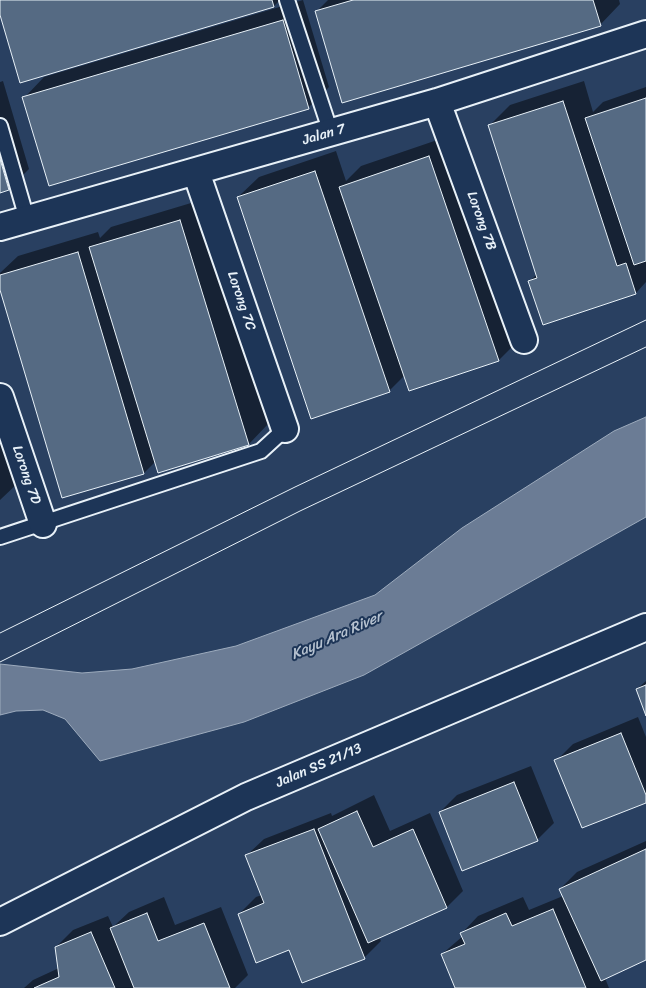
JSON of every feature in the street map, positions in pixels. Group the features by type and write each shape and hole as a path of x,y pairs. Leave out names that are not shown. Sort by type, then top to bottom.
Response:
{"street":[{"name":"Jalan 7","path":"0,226 196,172 437,102 646,34"},
{"name":"Lorong 7B","path":"437,102 524,340"},
{"name":"Lorong 7C","path":"196,172 285,429"},
{"name":"Lorong 7D","path":"0,397 43,524"},
{"name":"Jalan SS 21/13","path":"0,922 246,797 646,626"}],"lane":[{"path":"286,0 331,133"},
{"path":"0,126 27,219"},
{"path":"0,537 261,451 285,429"}],"water":[{"name":"Kayu Ara River","path":"646,417 646,517 364,675 244,722 100,761 65,719 43,710 16,711 0,715 0,664 82,673 132,669 236,646 375,595 462,528 614,431"}],"building":[{"path":"0,0 272,0 274,7 20,83 0,15"},
{"path":"353,0 593,0 601,26 342,103 315,11"},
{"path":"283,20 309,109 49,186 22,97"},
{"path":"646,98 646,261 634,265 585,118"},
{"path":"563,101 617,266 626,263 636,294 543,325 528,281 537,278 488,125"},
{"path":"429,156 499,361 409,391 339,187"},
{"path":"0,159 9,190 0,193"},
{"path":"315,171 390,392 311,419 237,197"},
{"path":"180,220 249,445 158,473 89,247"},
{"path":"78,252 144,474 62,498 0,290 0,275"},
{"path":"646,685 646,716 636,689"},
{"path":"621,733 646,795 646,803 582,828 554,760"},
{"path":"514,782 538,841 462,871 439,812"},
{"path":"357,811 373,847 413,829 447,908 368,943 318,829"},
{"path":"314,829 365,959 302,983 289,950 256,963 238,914 264,903 245,855"},
{"path":"646,849 646,960 601,981 559,889"},
{"path":"553,909 586,988 455,988 441,954 465,944 460,933 506,913 512,926"},
{"path":"147,913 158,941 204,923 230,988 134,988 110,928"},
{"path":"91,932 115,988 34,988 59,977 55,947"}],"tram line":[{"path":"0,633 295,487 646,320"},
{"path":"0,662 300,511 646,347"}]}
